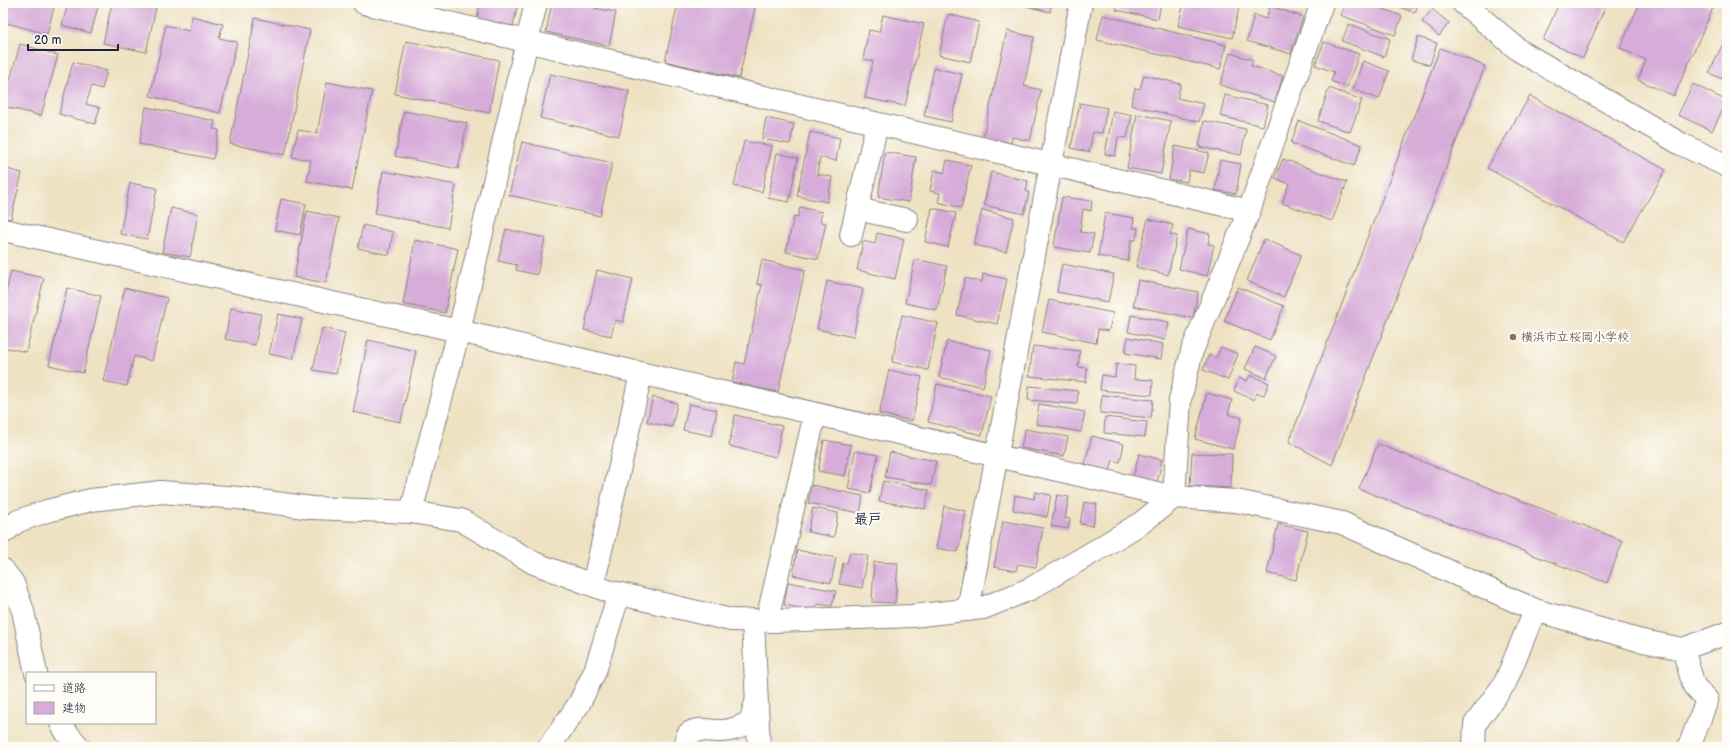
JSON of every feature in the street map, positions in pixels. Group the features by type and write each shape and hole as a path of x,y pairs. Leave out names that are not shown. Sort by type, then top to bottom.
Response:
{"street":[{"path":"364,3 1249,211"},
{"path":"411,512 459,331 536,3"},
{"path":"968,610 1081,3"},
{"path":"3,533 18,521 47,511 91,500 161,492 239,498 312,508 411,512 461,520 534,563 593,585 619,594 731,620 912,616 983,608 1030,589 1141,523 1174,497 1180,400 1192,351 1249,211 1322,3"},
{"path":"1463,3 1520,51 1681,144 1727,166"},
{"path":"851,235 877,124"},
{"path":"857,209 907,220"},
{"path":"3,230 459,331 1174,497 1236,501 1342,523 1535,610 1638,640 1683,649 1727,634"},
{"path":"593,585 641,374"},
{"path":"759,747 756,702 760,620 815,414"},
{"path":"3,570 13,583 23,611 36,672"},
{"path":"549,747 579,704 595,671 619,594"},
{"path":"1474,747 1475,724 1505,683 1535,610"},
{"path":"1683,649 1694,686 1707,700 1690,747"},
{"path":"685,747 688,734 694,730 724,731 740,727 750,722 756,702"},
{"path":"62,724 66,732 79,747"}],"building":[{"path":"3,3 55,3 47,34 3,22"},
{"path":"68,3 99,3 91,33 62,25"},
{"path":"112,3 157,3 146,52 103,43"},
{"path":"439,3 459,3 458,8"},
{"path":"480,3 518,3 513,26 477,19"},
{"path":"552,3 595,3 594,8 616,12 609,46 546,32"},
{"path":"678,3 756,3 739,78 665,61"},
{"path":"1014,3 1052,3 1050,12"},
{"path":"1118,3 1161,3 1158,19 1116,10"},
{"path":"1184,3 1240,3 1232,38 1178,26"},
{"path":"1345,3 1368,3 1402,16 1395,35 1340,15"},
{"path":"1399,3 1418,3 1415,13 1397,6"},
{"path":"1559,3 1607,3 1583,58 1543,40"},
{"path":"1640,3 1701,3 1713,8 1674,96 1638,80 1646,60 1620,48"},
{"path":"1270,6 1303,17 1291,54 1247,41 1254,15 1266,19"},
{"path":"1432,9 1449,23 1439,36 1422,22"},
{"path":"948,14 979,22 970,62 939,55"},
{"path":"883,15 924,24 905,106 865,98 873,61 863,59 869,30 879,32"},
{"path":"1103,15 1226,45 1220,69 1097,40"},
{"path":"192,16 223,24 219,38 237,42 220,113 150,96 166,25 189,31"},
{"path":"255,18 310,30 285,155 230,144"},
{"path":"1349,24 1390,39 1384,57 1342,41"},
{"path":"1007,31 1034,37 1024,86 1041,90 1030,141 1012,137 1011,143 983,137"},
{"path":"1727,35 1727,81 1709,73"},
{"path":"1418,37 1437,43 1430,65 1411,60"},
{"path":"406,41 499,60 489,113 395,94"},
{"path":"1324,42 1359,54 1347,87 1331,81 1334,72 1315,65"},
{"path":"20,44 58,55 41,116 3,106"},
{"path":"1440,48 1485,66 1332,465 1289,442"},
{"path":"1230,53 1253,60 1251,66 1283,76 1275,102 1220,85"},
{"path":"1363,61 1389,71 1379,99 1353,89"},
{"path":"73,62 107,71 102,89 92,86 86,104 100,108 95,124 59,114"},
{"path":"934,68 962,74 951,122 924,116"},
{"path":"550,74 629,91 619,136 540,118"},
{"path":"1144,75 1181,84 1177,98 1204,104 1199,122 1131,105 1135,88 1140,89"},
{"path":"327,82 372,91 352,190 307,181 311,160 292,157 298,130 317,133"},
{"path":"1693,84 1727,101 1712,131 1678,115"},
{"path":"1329,88 1362,100 1350,132 1318,121"},
{"path":"1225,95 1268,105 1263,126 1220,116"},
{"path":"1530,96 1666,170 1623,242 1487,168"},
{"path":"1080,103 1107,108 1102,133 1093,132 1089,152 1071,148"},
{"path":"146,107 215,121 213,129 219,130 213,159 139,144"},
{"path":"404,111 467,123 458,169 395,156"},
{"path":"1113,111 1132,115 1127,138 1118,137 1115,156 1105,154"},
{"path":"1137,114 1171,121 1161,174 1127,168"},
{"path":"766,118 794,124 790,144 762,139"},
{"path":"1204,121 1246,129 1241,155 1199,147"},
{"path":"1299,121 1362,145 1354,166 1291,143"},
{"path":"810,132 840,138 836,161 820,157 817,174 832,177 827,202 797,196"},
{"path":"744,141 772,146 762,192 734,186"},
{"path":"522,142 612,163 600,216 509,195"},
{"path":"1175,146 1209,153 1204,173 1189,170 1187,182 1169,179"},
{"path":"885,152 916,157 909,202 878,197"},
{"path":"777,153 798,158 789,202 768,198"},
{"path":"1283,159 1347,182 1332,221 1282,203 1289,184 1275,178"},
{"path":"947,160 971,165 961,208 938,202 940,193 930,191 934,170 944,173"},
{"path":"1220,160 1241,164 1236,194 1215,190"},
{"path":"3,168 22,173 11,219 3,217"},
{"path":"383,171 456,185 448,228 375,213"},
{"path":"991,172 1028,181 1026,192 1029,192 1024,214 984,205"},
{"path":"130,183 157,188 147,239 120,234"},
{"path":"1062,197 1092,201 1091,211 1083,209 1080,232 1094,234 1090,253 1054,247"},
{"path":"281,199 306,204 300,235 275,230"},
{"path":"800,207 822,212 820,222 826,223 818,259 786,252 794,216 798,217"},
{"path":"171,208 198,214 190,257 162,252"},
{"path":"932,208 956,213 948,247 925,242"},
{"path":"982,210 1014,218 1006,252 974,245"},
{"path":"307,211 339,218 326,283 294,277"},
{"path":"1105,213 1134,218 1133,228 1138,228 1136,240 1131,240 1128,261 1098,256"},
{"path":"1148,219 1173,225 1170,234 1177,236 1168,275 1136,267"},
{"path":"363,225 393,232 389,255 358,248"},
{"path":"506,229 545,238 537,275 516,270 517,265 498,261"},
{"path":"1188,229 1210,234 1208,244 1214,245 1207,276 1179,269"},
{"path":"877,233 904,239 895,279 857,270 863,241 875,244"},
{"path":"1264,239 1301,255 1284,297 1247,281"},
{"path":"415,240 458,249 445,313 403,304"},
{"path":"915,259 947,266 937,310 905,303"},
{"path":"762,260 805,270 778,392 732,382 736,362 744,364 762,285 757,284"},
{"path":"1062,264 1114,274 1108,302 1057,292"},
{"path":"597,270 633,279 623,322 615,320 611,336 584,330"},
{"path":"11,271 44,278 26,352 3,347 3,305"},
{"path":"983,274 1007,279 997,324 957,315 965,278 982,282"},
{"path":"1138,280 1198,292 1193,318 1133,306"},
{"path":"827,281 863,289 853,337 817,329"},
{"path":"1238,287 1284,306 1270,340 1224,321"},
{"path":"67,288 101,296 83,373 49,365"},
{"path":"125,288 167,298 152,361 134,356 127,386 103,381"},
{"path":"1049,300 1113,313 1109,331 1098,329 1096,343 1042,332"},
{"path":"231,308 261,314 255,345 225,339"},
{"path":"278,314 302,319 293,359 269,354"},
{"path":"902,315 938,323 928,370 892,362"},
{"path":"1131,315 1169,322 1165,340 1128,332"},
{"path":"322,328 345,333 336,374 313,370"},
{"path":"1128,337 1163,344 1161,359 1125,353"},
{"path":"368,340 416,351 401,422 353,412"},
{"path":"947,341 991,350 983,387 939,377"},
{"path":"1033,346 1080,351 1078,367 1087,368 1086,382 1029,376"},
{"path":"1221,347 1238,354 1228,380 1203,370 1209,355 1216,358"},
{"path":"1255,347 1276,356 1266,378 1245,369"},
{"path":"1116,364 1135,366 1134,379 1153,380 1152,395 1100,390 1102,375 1115,377"},
{"path":"889,370 922,377 912,421 879,414"},
{"path":"1250,375 1269,383 1264,395 1257,393 1254,400 1234,391 1239,378 1247,381"},
{"path":"937,384 991,396 982,435 928,422"},
{"path":"1029,386 1078,391 1077,404 1028,400"},
{"path":"1207,393 1232,400 1228,414 1242,418 1233,449 1195,439"},
{"path":"1102,395 1153,400 1151,418 1100,413"},
{"path":"653,397 677,403 672,427 647,422"},
{"path":"689,404 717,410 712,436 683,430"},
{"path":"1039,404 1085,412 1081,432 1036,424"},
{"path":"735,415 782,426 776,457 729,446"},
{"path":"1105,417 1147,422 1145,437 1104,433"},
{"path":"1025,429 1068,437 1064,456 1021,448"},
{"path":"1092,436 1124,444 1120,462 1113,460 1110,471 1085,464"},
{"path":"824,440 851,445 845,476 818,471"},
{"path":"1378,444 1623,541 1607,583 1359,489"},
{"path":"855,451 878,455 870,493 848,489"},
{"path":"890,452 936,461 931,485 885,477"},
{"path":"1192,453 1232,454 1231,488 1190,486"},
{"path":"1139,454 1162,460 1157,483 1133,477"},
{"path":"883,481 929,490 925,509 879,501"},
{"path":"812,485 863,496 860,513 808,503"},
{"path":"1035,492 1051,495 1047,517 1013,510 1015,495 1034,499"},
{"path":"1057,495 1069,497 1065,518 1070,519 1068,529 1051,526"},
{"path":"1084,502 1097,504 1093,526 1080,524"},
{"path":"944,506 966,511 958,552 936,548"},
{"path":"813,508 838,513 834,537 808,532"},
{"path":"1003,521 1043,528 1036,567 1018,564 1016,571 994,567"},
{"path":"1278,524 1308,531 1296,580 1267,573"},
{"path":"797,550 836,558 831,583 793,575"},
{"path":"850,552 868,556 862,588 839,584 843,563 847,563"},
{"path":"874,562 898,563 895,603 872,602"},
{"path":"788,582 836,591 832,606 817,604 816,611 784,605"}],"place":[{"name":"横浜市立桜岡小学校","path":"1513,337"}],"district":[{"name":"最戸","path":"868,519"}]}
